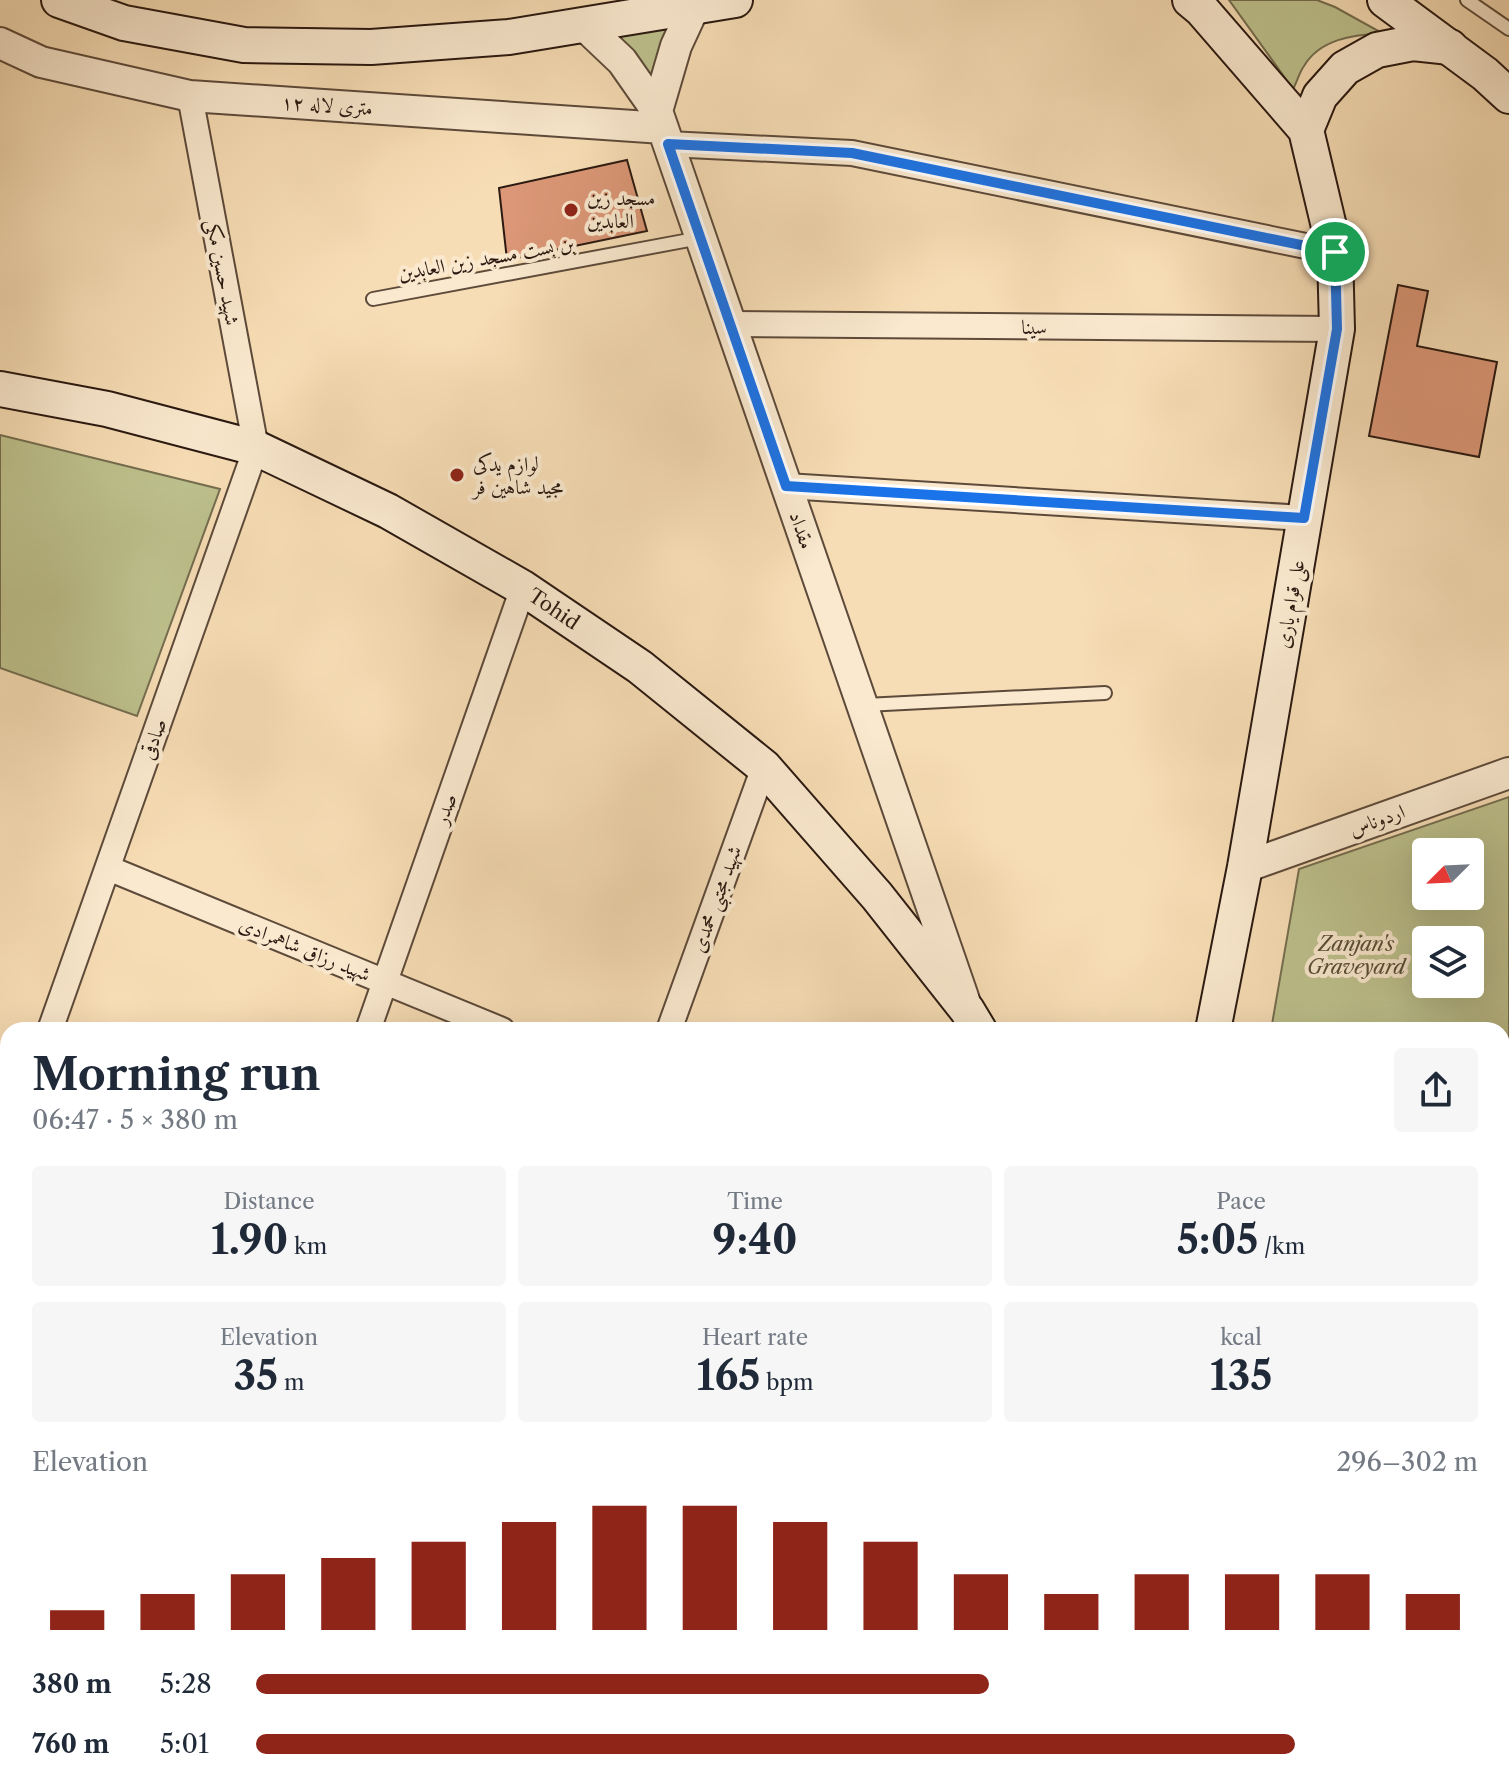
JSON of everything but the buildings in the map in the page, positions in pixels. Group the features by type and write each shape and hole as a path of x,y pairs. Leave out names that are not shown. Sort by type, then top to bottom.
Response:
{"main road":[{"path":"59,0 124,23 244,45 371,47 509,37 735,0"},
{"path":"1190,0 1306,130 1320,96 1345,68 1377,50 1401,45 1413,43 1450,47"},
{"path":"1385,0 1485,74 1509,96"},
{"name":"علی قوام یاری","path":"1215,1022 1245,867 1337,329 1335,252 1306,130"},
{"name":"Tohid","path":"0,389 107,409 256,448 388,511 523,588 640,667 764,767 877,896 967,1022"}],"street":[{"path":"694,7 676,46 663,128 852,153 1335,252"},
{"name":"مقداد","path":"584,25 622,61 663,128 968,1022"},
{"name":"۱۲ متری لاله","path":"0,43 41,62 190,96 663,128"},
{"name":"شهید حسین مکی","path":"190,96 256,448"},
{"name":"سینا","path":"731,324 1337,329"},
{"name":"صادقی","path":"53,1022 256,448"},
{"path":"786,486 1304,518"},
{"name":"صدر","path":"371,1022 523,588"},
{"name":"شهید مجتبی محمدی","path":"672,1022 764,767"},
{"name":"اردوناس","path":"1245,867 1509,773"},
{"name":"شهید رزاق شاهمرادی","path":"108,868 482,1022"}],"lane":[{"path":"1467,0 1509,29"},
{"name":"بن بست مسجد زین العابدین","path":"373,299 700,238"},
{"path":"862,705 1105,693"}],"green space":[{"path":"1229,0 1317,0 1382,33 1349,37 1328,44 1304,66 1293,89"},
{"path":"677,19 655,93 604,33"},
{"path":"0,435 220,489 137,716 0,668"},
{"name":"Zanjan's Graveyard","path":"1509,797 1509,1022 1272,1022 1299,869"}],"place":[{"name":"مسجد زین العابدین","path":"571,210"},
{"name":"لوازم یدکی مجید شاهین فر","path":"457,475"}],"route":[{"path":"668,144 852,153 1335,252 1337,329 1304,518 786,486 668,144"}]}
